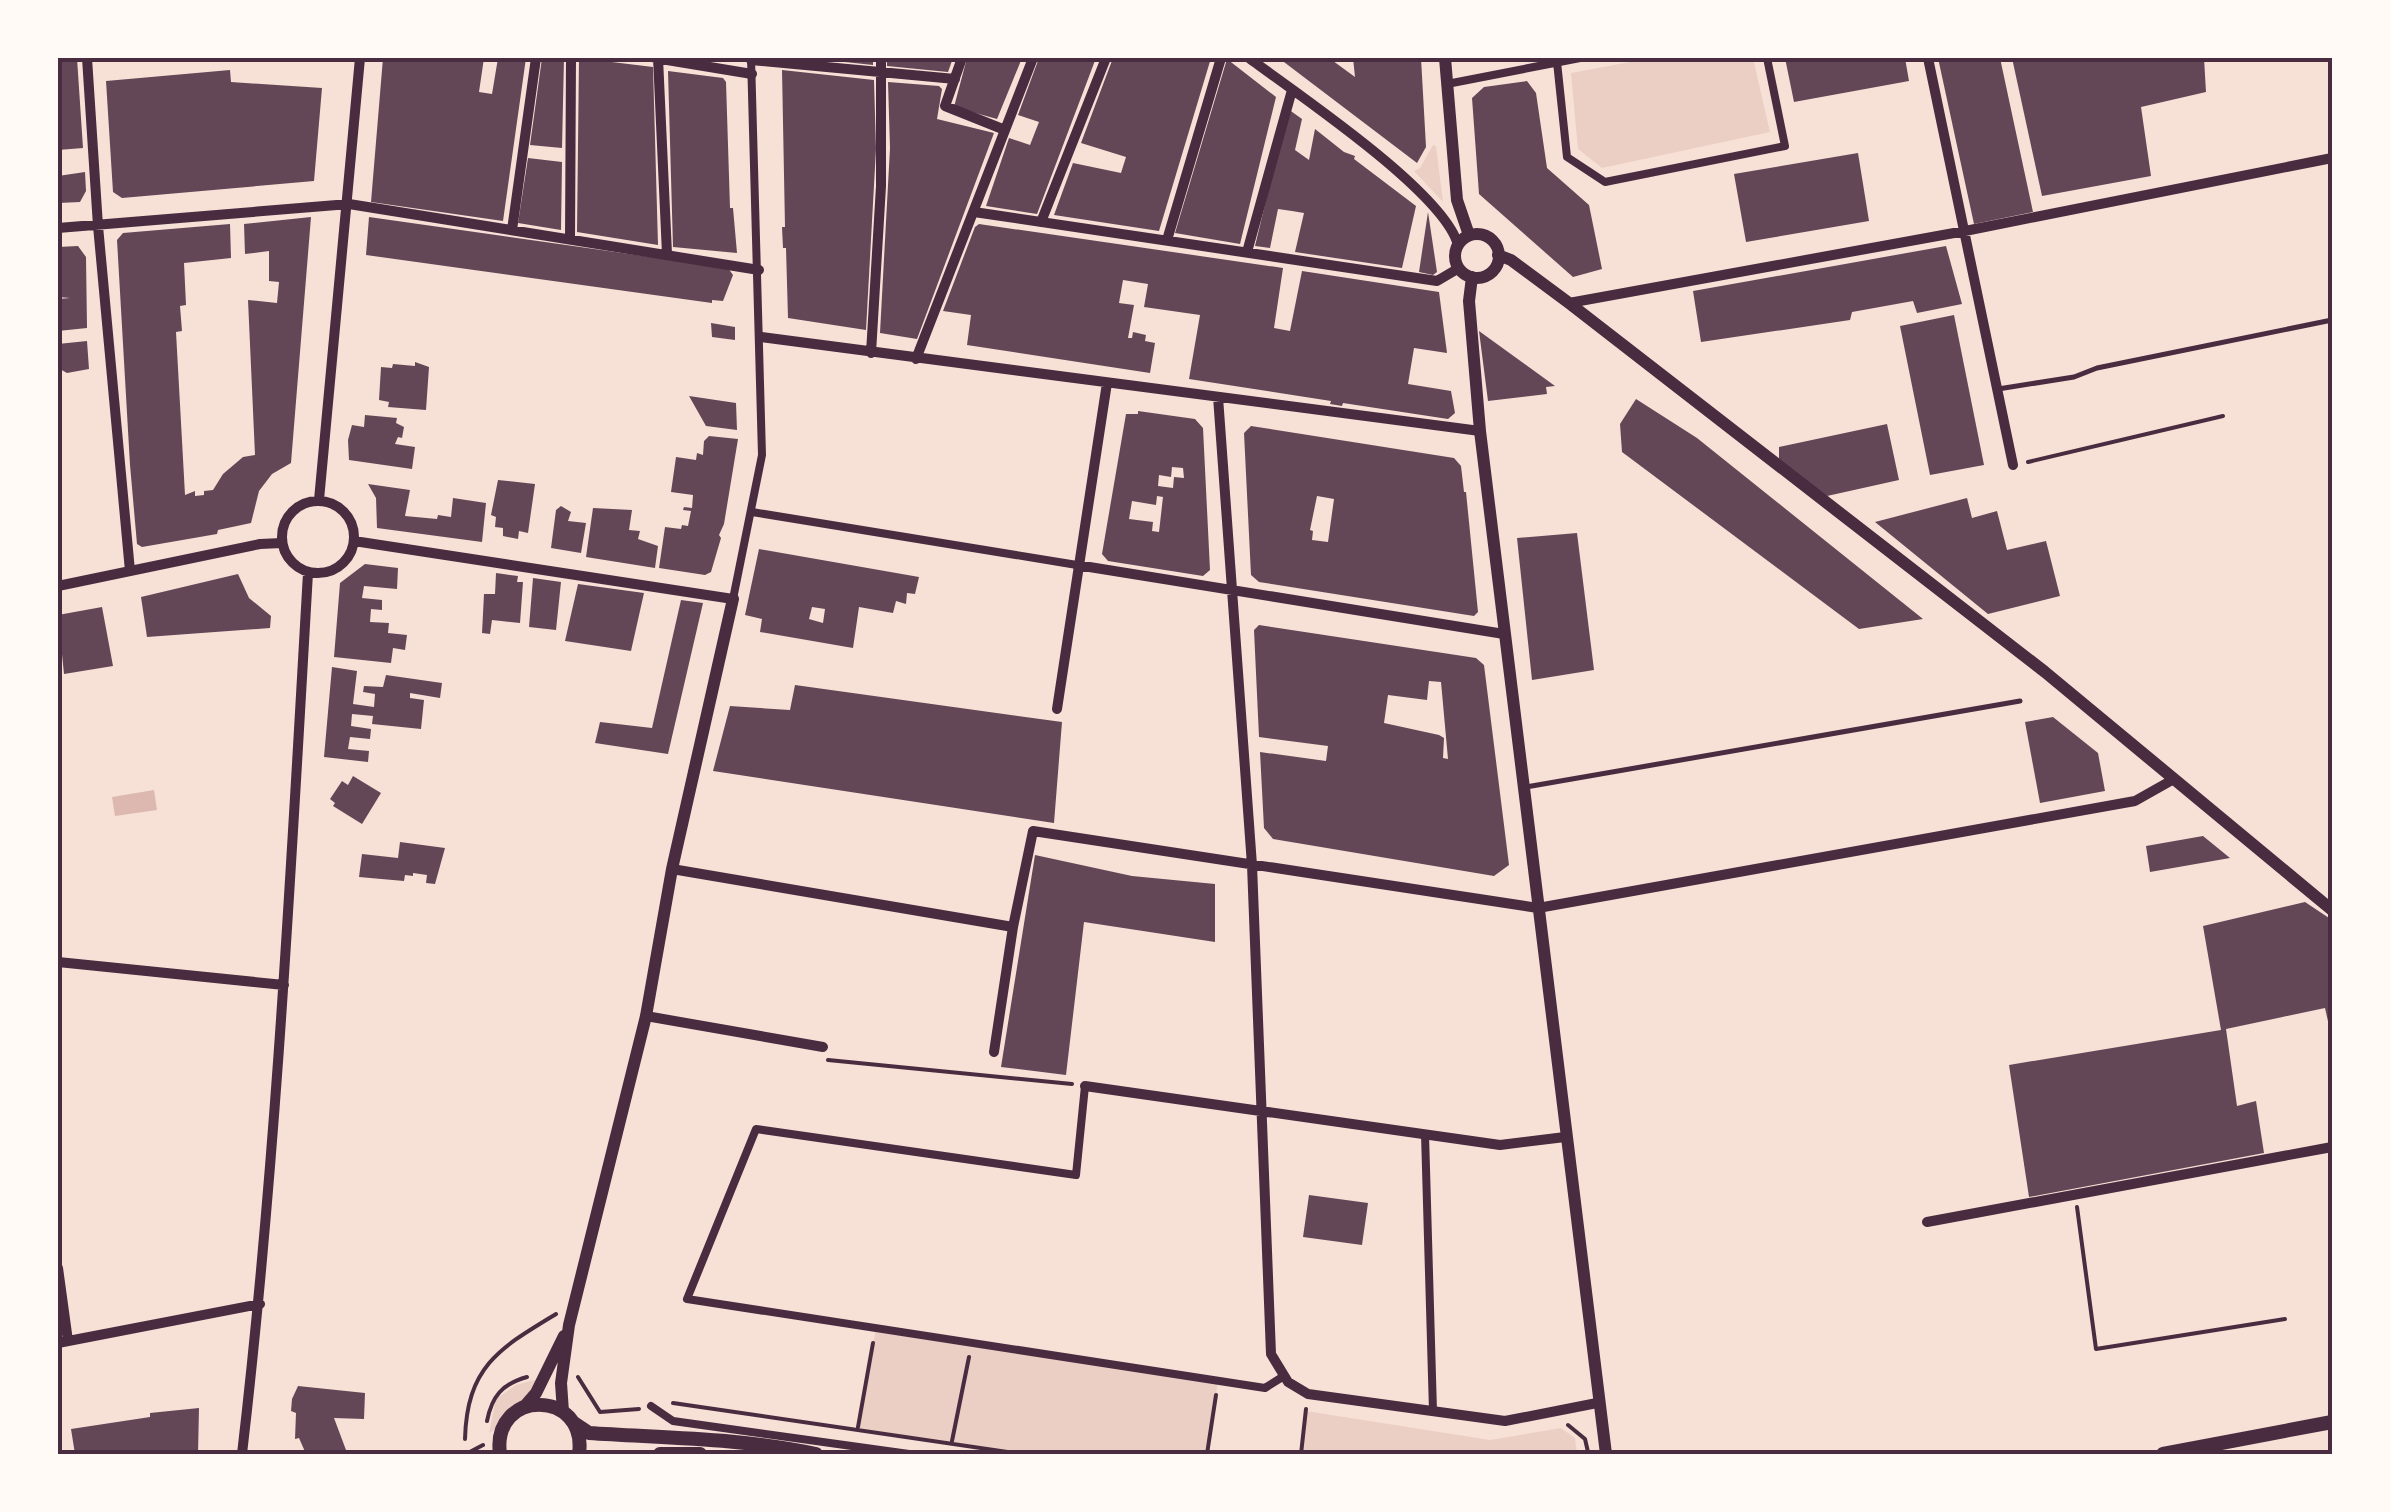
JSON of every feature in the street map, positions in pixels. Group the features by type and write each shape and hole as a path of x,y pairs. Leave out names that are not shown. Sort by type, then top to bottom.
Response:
{"main road":[{"path":"486,1454 492,1435 508,1419 523,1408 544,1404 589,1433 701,1438 816,1454"},
{"path":"568,1417 580,1440 580,1454"},
{"path":"2163,1454 2332,1422"},
{"path":"492,1435 500,1454"},
{"path":"660,1454 700,1454"}],"street":[{"path":"86,58 130,571"},
{"path":"319,500 360,58"},
{"path":"512,230 536,58"},
{"path":"570,239 571,58"},
{"path":"667,254 657,58 752,74"},
{"path":"871,354 881,186 882,58"},
{"path":"962,58 945,106 1005,130"},
{"path":"916,360 1033,58"},
{"path":"1042,222 1106,58"},
{"path":"1167,240 1221,58"},
{"path":"1249,58 1424,194 1463,240 1489,238 1498,255 1511,260 1569,303 2045,672 2332,910"},
{"path":"1445,58 1463,240 1455,257 1459,268 1472,277"},
{"path":"1447,84 1580,58"},
{"path":"1557,62 1567,157 1605,182 1785,146 1768,58"},
{"path":"1928,58 2013,465"},
{"path":"523,1408 536,1393 563,1325 646,1016 672,869 762,455 751,59 954,80"},
{"path":"1247,252 1292,90"},
{"path":"1569,303 2332,158"},
{"path":"58,228 349,204 758,270"},
{"path":"974,212 1437,281 1459,268"},
{"path":"1472,277 1490,272 1498,255"},
{"path":"1472,277 1469,300 1480,431 1606,1454"},
{"path":"761,337 1480,431"},
{"path":"1056,709 1108,383"},
{"path":"1218,397 1252,865 1270,1354 1284,1376 1308,1394 1506,1421 1597,1402"},
{"path":"319,500 341,509 349,518 354,540 339,567 329,572 308,572 291,562 281,532 298,506 319,500"},
{"path":"752,512 1504,634"},
{"path":"354,540 733,599"},
{"path":"58,586 260,544 282,544"},
{"path":"242,1454 260,1304 284,985 308,572"},
{"path":"994,1052 1013,927 1033,831 1538,908 2135,801 2174,779"},
{"path":"672,869 1013,927"},
{"path":"58,962 284,985"},
{"path":"646,1016 824,1046"},
{"path":"1284,1376 1265,1388 687,1299 756,1129 1076,1175 1084,1086 1500,1146 1565,1137"},
{"path":"1425,1134 1433,1411"},
{"path":"1926,1222 2332,1147"},
{"path":"58,1268 63,1342 260,1304"},
{"path":"563,1325 562,1383 568,1417"},
{"path":"651,1406 674,1421 909,1454"}],"lane":[{"path":"1998,390 2332,320"},
{"path":"1523,788 2020,701"}],"path":[{"path":"2013,465 2223,416"},
{"path":"824,1046 821,1059 1084,1086"},
{"path":"2076,1194 2096,1349 2285,1319"},
{"path":"465,1439 466,1416 490,1360 515,1337 562,1308 563,1325"},
{"path":"858,1428 876,1328"},
{"path":"952,1443 972,1342"},
{"path":"580,1362 578,1380 600,1412 626,1412 668,1403 1021,1454"},
{"path":"486,1425 492,1398 512,1381 539,1373"},
{"path":"1207,1454 1218,1380"},
{"path":"1301,1454 1308,1394"},
{"path":"466,1454 484,1445 492,1435"}],"shaded area":[{"path":"1651,58 1753,58 1770,132 1602,168 1578,149 1571,73"},
{"path":"1433,145 1443,202 1414,171 1420,168"},
{"path":"154,790 157,810 115,816 112,797"},
{"path":"876,1328 1218,1380 1207,1454 1021,1454 858,1428"},
{"path":"538,1379 525,1398 506,1410 496,1429 489,1433 496,1399 516,1385"},
{"path":"1306,1411 1490,1440 1561,1428 1575,1438 1577,1454 1301,1454"}],"building":[{"path":"58,58 77,58 83,148 58,150"},
{"path":"383,58 484,58 479,92 492,94 498,58 526,58 503,221 371,202"},
{"path":"542,58 564,58 562,148 530,145"},
{"path":"579,58 653,67 658,245 577,232"},
{"path":"873,58 873,65 826,60"},
{"path":"887,58 953,58 948,72 887,66"},
{"path":"967,58 1022,58 997,119 954,107"},
{"path":"1039,58 1096,58 1037,214 986,206 1009,138 1030,145 1039,122 1018,115"},
{"path":"1113,58 1211,58 1159,231 1054,215 1073,163 1121,173 1126,157 1081,143"},
{"path":"1273,58 1329,58 1355,77 1353,58 1421,58 1426,147 1417,163 1280,59 1279,62"},
{"path":"1785,58 1905,58 1909,81 1794,102"},
{"path":"1938,58 2000,58 2033,212 1974,224"},
{"path":"2012,58 2204,58 2206,92 2141,107 2151,176 2042,196"},
{"path":"1227,59 1276,97 1240,244 1175,233"},
{"path":"230,70 231,82 322,88 314,181 122,198 113,192 106,81"},
{"path":"782,70 874,80 876,149 866,330 788,318 782,227"},
{"path":"668,71 723,78 726,82 730,208 737,253 673,247"},
{"path":"1527,81 1536,93 1547,168 1589,205 1602,269 1573,277 1479,194 1472,98 1484,87"},
{"path":"888,82 939,86 942,89 937,119 994,133 917,339 880,333 890,148"},
{"path":"1288,109 1302,119 1295,150 1309,160 1315,129 1416,206 1402,268 1295,252 1304,213 1292,211 1278,209 1270,248 1255,246"},
{"path":"1858,153 1869,221 1746,242 1734,174"},
{"path":"528,158 562,162 561,230 518,223"},
{"path":"85,172 86,191 80,202 58,203 58,176"},
{"path":"1428,212 1437,272 1433,275 1419,272"},
{"path":"311,217 291,463 272,474 259,491 251,523 218,530 217,534 142,547 137,544 130,465 117,240 123,233 230,224 231,258 184,263 186,305 180,306 182,331 176,332 185,495 195,491 195,496 204,495 243,457 255,455 248,300 277,303 279,282 269,281 269,251 245,254 244,224"},
{"path":"369,217 728,268 733,275 723,301 712,303 366,255"},
{"path":"979,224 1283,268 1274,328 1290,331 1302,271 1439,292 1447,353 1414,348 1408,384 1451,391 1455,413 1448,419 1343,403 1342,406 1330,404 1331,401 1189,379 1200,315 1144,307 1148,284 1123,280 1119,303 1134,305 1128,338 1132,338 1133,332 1146,335 1145,341 1155,343 1150,373 967,345 971,315 943,311"},
{"path":"78,246 86,257 87,328 58,331 58,299 70,298 58,297 58,247"},
{"path":"1946,246 1962,304 1917,313 1913,301 1852,312 1850,320 1701,342 1693,291"},
{"path":"1954,315 1984,465 1930,475 1900,326"},
{"path":"711,323 735,327 735,340 712,337"},
{"path":"1479,331 1555,386 1546,387 1547,394 1488,401"},
{"path":"87,341 89,369 67,373 58,368 58,344"},
{"path":"415,362 429,367 426,410 388,407 389,402 379,400 381,367 415,366"},
{"path":"689,396 736,403 737,430 706,426"},
{"path":"1636,399 1697,438 1923,619 1859,629 1622,452 1620,424"},
{"path":"1126,414 1195,419 1203,428 1210,570 1203,576 1108,561 1102,554","holes":["1172,467 1183,468 1184,478 1174,477 1173,488 1158,486 1159,475 1171,477","1157,496 1163,497 1159,532 1152,531 1153,522 1129,519 1132,501 1156,505"]},
{"path":"365,415 397,418 396,423 404,427 402,438 398,437 395,444 415,447 412,469 349,460 352,425 364,427"},
{"path":"1887,424 1899,480 1827,496 1779,461 1779,447"},
{"path":"1251,426 1454,458 1461,466 1466,492 1478,612 1474,616 1259,582 1251,575 1244,433","holes":["1317,496 1334,499 1328,542 1312,540 1310,530"]},
{"path":"709,436 738,439 724,524 711,572 705,575 659,568 665,527 688,526 691,511 683,510 692,508 693,495 671,492 676,457 696,460 697,453 703,455 704,441"},
{"path":"498,480 535,484 528,533 519,531 518,539 503,536 503,528 495,527 496,517 491,515"},
{"path":"368,484 410,490 405,516 451,517 453,498 486,503 482,542 377,528 376,498"},
{"path":"1967,498 1972,518 1997,511 2007,550 2046,541 2060,596 1988,614 1875,522"},
{"path":"561,506 571,512 568,521 586,523 581,553 551,548 556,510"},
{"path":"593,508 632,510 629,530 640,531 638,539 658,546 655,568 586,557"},
{"path":"1577,533 1594,670 1532,680 1517,538"},
{"path":"759,549 919,577 915,594 907,593 906,604 896,601 893,613 859,607 853,648 760,632 762,619 745,615","holes":["812,607 825,609 823,623 809,619"]},
{"path":"365,564 398,568 397,589 364,586 362,598 382,600 382,610 371,609 370,622 389,623 388,633 407,635 405,650 393,648 391,663 334,657 340,583"},
{"path":"496,573 518,576 517,582 523,582 520,623 492,620 490,634 482,633 484,594 495,594"},
{"path":"238,574 249,598 271,616 270,628 147,637 141,597"},
{"path":"533,578 561,582 556,630 529,627"},
{"path":"578,584 644,593 631,651 565,641"},
{"path":"681,600 703,603 668,754 595,743 600,722 652,728"},
{"path":"102,607 113,666 64,674 58,615"},
{"path":"1259,625 1476,658 1484,665 1509,865 1494,876 1273,839 1264,828 1260,752 1326,761 1328,746 1259,737 1254,630","holes":["1429,681 1441,682 1448,759 1443,758 1444,738 1439,735 1384,723 1388,695 1427,700"]},
{"path":"332,667 357,671 353,704 374,707 375,694 363,692 364,686 383,687 386,675 442,683 440,698 410,693 410,698 424,700 421,729 372,724 373,716 352,714 351,726 371,729 370,739 350,737 348,749 369,751 368,762 324,757"},
{"path":"795,685 1062,722 1054,823 713,771 730,706 790,710"},
{"path":"2053,717 2098,753 2105,791 2040,803 2025,722"},
{"path":"353,776 381,793 362,824 333,806 335,803 330,799 342,781 348,785"},
{"path":"2203,836 2230,858 2150,872 2146,846"},
{"path":"400,842 445,848 435,884 426,883 427,875 413,873 405,875 404,881 359,877 362,854 398,858"},
{"path":"1035,855 1132,876 1215,884 1215,942 1084,922 1066,1075 1001,1067"},
{"path":"2305,902 2332,920 2332,1039 2325,1008 2226,1029 2237,1106 2256,1101 2264,1153 2029,1197 2009,1065 2221,1030 2203,926"},
{"path":"1309,1195 1368,1203 1362,1245 1303,1237"},
{"path":"298,1386 365,1393 364,1419 334,1418 346,1450 340,1454 306,1454 299,1438 295,1439 296,1413 291,1411"},
{"path":"199,1408 198,1454 75,1454 71,1429"}]}
